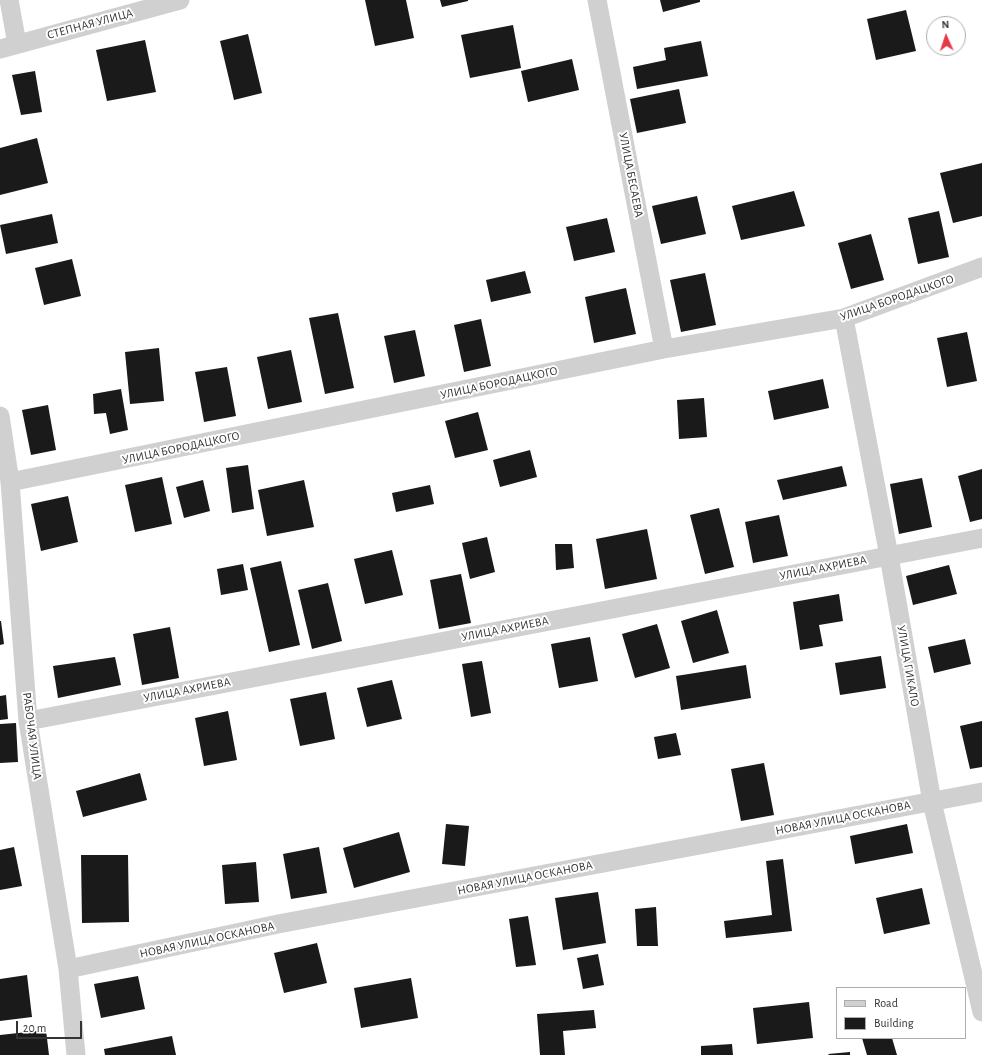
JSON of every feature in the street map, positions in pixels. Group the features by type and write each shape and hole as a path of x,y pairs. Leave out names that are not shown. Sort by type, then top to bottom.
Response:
{"street":[{"path":"8,46 9,0"},
{"name":"СТЕПНАЯ УЛИЦА","path":"8,46 180,0"},
{"name":"УЛИЦА БЕСАЕВА","path":"597,0 664,349"},
{"name":"УЛИЦА БОРОДАЦКОГО","path":"10,482 664,349 844,318 982,267"},
{"name":"УЛИЦА ГИКАЛО","path":"844,318 889,556 932,802 982,1012"},
{"name":"РАБОЧАЯ УЛИЦА","path":"0,416 10,482 28,721 68,969 76,1055"},
{"name":"УЛИЦА АХРИЕВА","path":"28,721 982,538"},
{"name":"НОВАЯ УЛИЦА ОСКАНОВА","path":"68,969 278,924 982,792"}],"building":[{"path":"365,0 406,0 414,38 375,46"},
{"path":"440,0 468,0 468,1 442,7"},
{"path":"660,0 700,0 700,2 663,12"},
{"path":"906,10 916,51 876,60 867,19"},
{"path":"513,25 521,68 470,78 461,35"},
{"path":"248,34 262,93 234,100 220,41"},
{"path":"145,40 156,92 107,101 96,50"},
{"path":"701,41 708,76 637,89 633,67 666,60 664,48"},
{"path":"572,59 579,90 528,102 521,71"},
{"path":"35,71 42,112 21,115 12,75"},
{"path":"679,89 686,123 637,133 630,99"},
{"path":"37,138 48,183 0,195 0,148"},
{"path":"982,163 982,216 953,223 940,173"},
{"path":"794,191 805,226 741,240 732,206"},
{"path":"697,196 706,234 661,244 652,206"},
{"path":"939,211 949,257 918,264 908,218"},
{"path":"52,214 58,243 6,254 0,225"},
{"path":"607,218 615,252 574,261 566,227"},
{"path":"871,234 884,280 851,289 838,243"},
{"path":"72,259 81,296 44,305 35,268"},
{"path":"525,271 531,293 491,302 486,280"},
{"path":"705,273 716,325 681,332 670,280"},
{"path":"626,288 636,334 594,343 585,297"},
{"path":"338,313 354,388 325,394 309,318"},
{"path":"481,319 491,366 464,372 454,325"},
{"path":"415,330 425,376 394,383 384,336"},
{"path":"967,332 977,381 947,387 937,338"},
{"path":"159,348 164,401 130,404 125,352"},
{"path":"291,350 302,402 268,409 257,357"},
{"path":"227,367 236,416 204,422 195,372"},
{"path":"823,379 829,408 774,420 768,391"},
{"path":"121,389 128,430 110,434 106,413 94,414 93,394"},
{"path":"704,398 707,437 679,439 677,400"},
{"path":"48,405 56,450 31,455 22,410"},
{"path":"478,412 488,450 455,458 445,421"},
{"path":"530,450 537,477 500,487 493,460"},
{"path":"248,465 254,509 232,513 226,468"},
{"path":"842,466 847,486 783,500 777,480"},
{"path":"982,469 982,519 970,522 958,476"},
{"path":"162,477 172,524 135,532 125,485"},
{"path":"922,478 932,527 899,534 890,484"},
{"path":"203,480 210,511 184,518 176,487"},
{"path":"304,480 314,527 267,536 258,490"},
{"path":"430,485 434,504 396,512 392,493"},
{"path":"68,496 78,542 41,551 31,504"},
{"path":"719,508 734,567 705,574 690,515"},
{"path":"779,515 788,556 753,563 745,522"},
{"path":"647,529 657,579 605,589 596,539"},
{"path":"487,537 495,572 470,579 462,543"},
{"path":"555,544 572,544 574,568 556,570"},
{"path":"392,550 403,595 365,604 354,559"},
{"path":"281,561 300,645 269,652 250,568"},
{"path":"243,564 248,590 221,595 217,569"},
{"path":"949,565 957,594 913,605 906,576"},
{"path":"461,574 471,623 439,629 430,580"},
{"path":"328,583 342,641 312,649 298,590"},
{"path":"839,594 843,621 819,625 823,646 800,650 793,602"},
{"path":"717,610 729,653 693,663 681,621"},
{"path":"0,621 4,644 0,645"},
{"path":"657,624 670,668 635,678 622,634"},
{"path":"170,627 179,678 142,685 133,634"},
{"path":"590,637 598,681 559,688 551,644"},
{"path":"965,639 971,664 934,673 928,647"},
{"path":"881,656 886,688 840,695 835,663"},
{"path":"115,657 121,685 58,698 53,666"},
{"path":"482,661 491,713 471,717 462,664"},
{"path":"746,665 751,698 681,710 676,676"},
{"path":"392,680 402,719 367,727 357,688"},
{"path":"326,692 335,739 300,746 290,699"},
{"path":"6,695 8,719 0,720 0,696"},
{"path":"228,711 237,760 204,766 195,718"},
{"path":"982,721 982,767 970,769 960,726"},
{"path":"16,723 18,762 0,763 0,724"},
{"path":"676,733 681,755 658,759 654,737"},
{"path":"764,763 774,815 741,821 731,769"},
{"path":"140,773 147,800 83,817 76,791"},
{"path":"446,824 469,826 465,866 442,864"},
{"path":"907,824 913,853 855,864 850,836"},
{"path":"399,832 410,872 354,888 343,848"},
{"path":"14,847 22,886 0,890 0,850"},
{"path":"319,847 327,893 291,899 283,854"},
{"path":"81,855 128,855 129,922 82,923"},
{"path":"783,859 792,931 726,938 724,921 772,915 766,861"},
{"path":"256,862 259,902 225,904 222,865"},
{"path":"922,888 930,924 884,934 876,898"},
{"path":"598,892 606,943 563,950 555,898"},
{"path":"656,907 658,946 637,946 635,909"},
{"path":"528,916 536,965 516,967 509,919"},
{"path":"317,943 327,983 284,993 274,953"},
{"path":"598,954 604,985 583,989 577,958"},
{"path":"27,975 32,1017 0,1021 0,979"},
{"path":"138,976 145,1009 101,1018 94,984"},
{"path":"411,978 418,1018 361,1028 354,988"},
{"path":"809,1002 813,1038 757,1044 753,1008"},
{"path":"594,1010 596,1028 563,1031 565,1055 540,1055 537,1014"},
{"path":"46,1030 49,1055 0,1055 0,1035"},
{"path":"172,1036 176,1055 105,1055 104,1049"},
{"path":"862,1039 892,1039 897,1055 867,1055"},
{"path":"732,1044 733,1055 701,1055 701,1046"},
{"path":"850,1052 850,1055 828,1054"}]}
